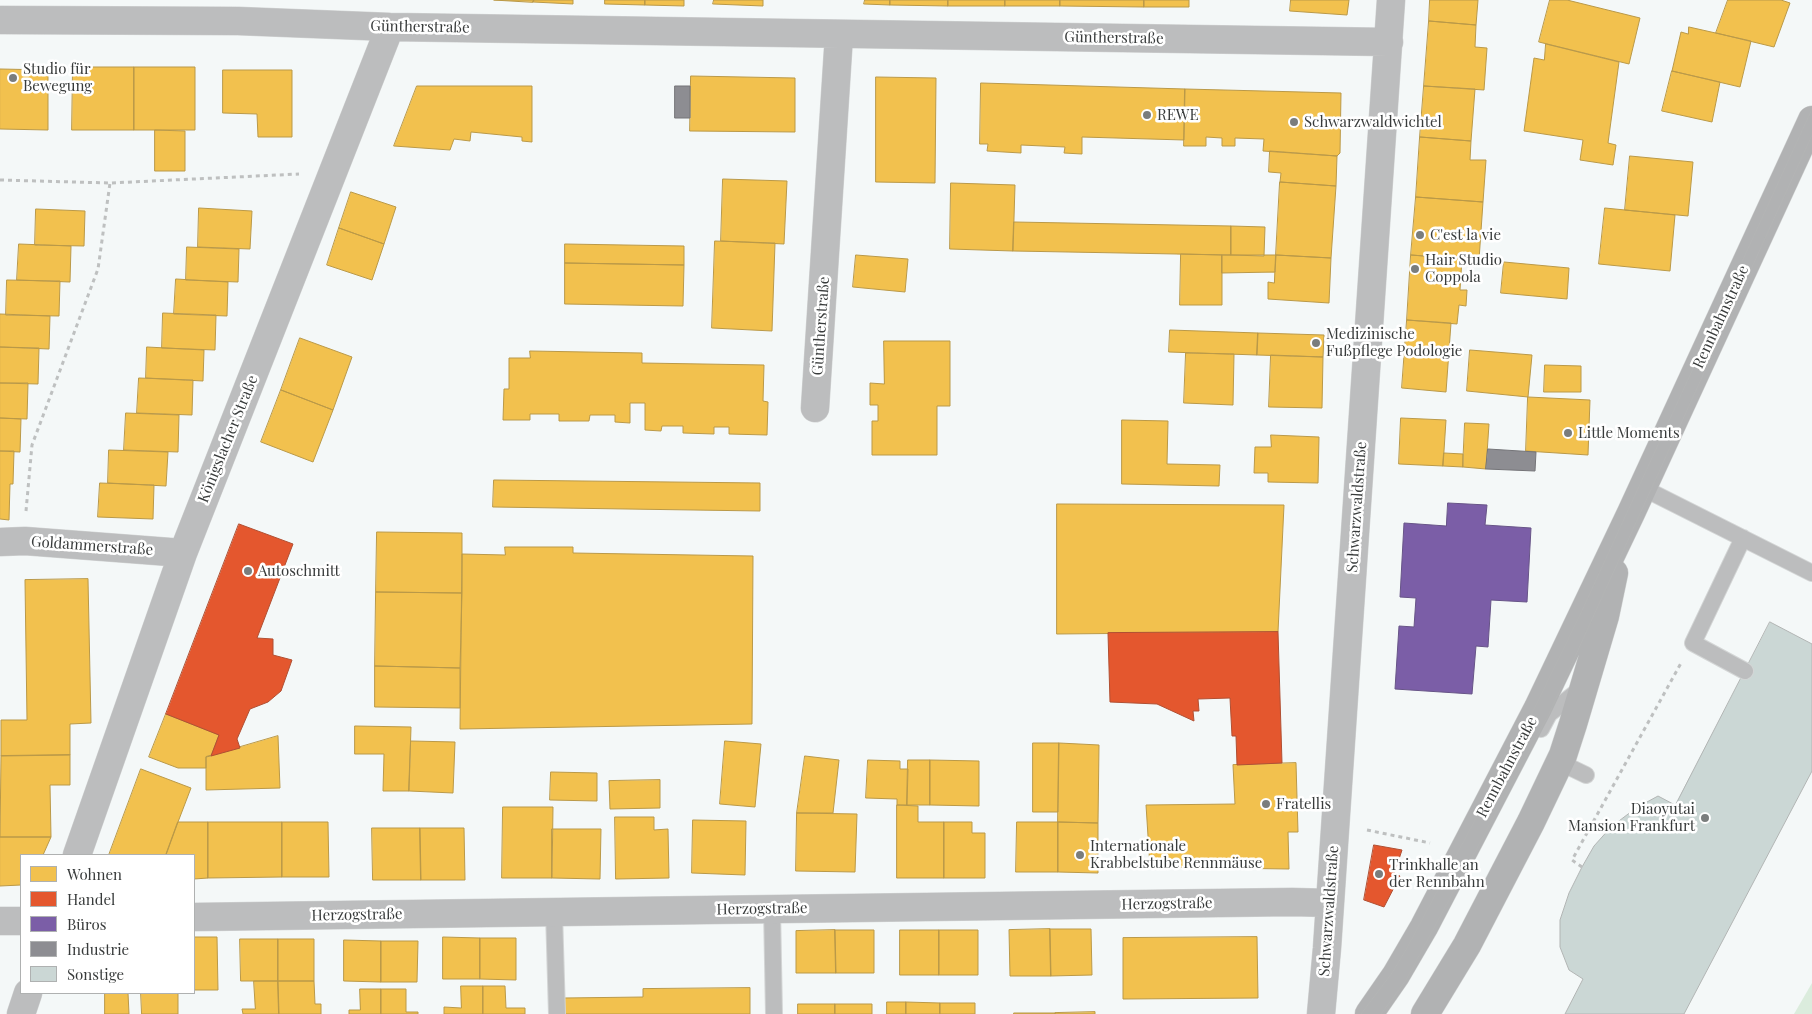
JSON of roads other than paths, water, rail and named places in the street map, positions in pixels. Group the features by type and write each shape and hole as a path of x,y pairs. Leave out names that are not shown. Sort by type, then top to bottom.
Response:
{"main road":[{"name":"Rennbahnstraße","path":"1369,1014 1396,975 1433,910 1538,708 1809,136"},
{"name":"Rennbahnstraße","path":"1425,1014 1467,945 1531,822 1559,762 1571,731 1605,616 1615,567 1631,513"}],"street":[{"name":"Schwarzwaldstraße","path":"1321,1014 1391,0"},
{"name":"Güntherstraße","path":"0,20 238,21 390,27 1389,42"},
{"name":"Königslacher Straße","path":"77,854 183,553 390,27"},
{"name":"Güntherstraße","path":"816,408 839,34"},
{"name":"Goldammerstraße","path":"13,542 183,553"},
{"name":"Herzogstraße","path":"195,917 1287,902 1330,903"},
{"path":"0,921 20,920"},
{"path":"20,1014 28,994"}],"lane":[{"path":"1642,488 1812,573"},
{"path":"1743,538 1692,643 1745,671"},
{"path":"1382,1014 1416,964 1549,714 1584,686"},
{"path":"1559,762 1586,775"},
{"path":"772,909 774,1014"},
{"path":"554,912 557,1014"}],"tram line":[{"path":"1361,1014 1392,973 1407,948 1535,707 1580,615 1812,109"},
{"path":"1381,1014 1406,980 1549,714 1812,135"}],"place":[{"name":"Studio für Bewegung","path":"13,78"},
{"name":"REWE","path":"1147,115"},
{"name":"Schwarzwaldwichtel","path":"1294,122"},
{"name":"C'est la vie","path":"1420,235"},
{"name":"Hair Studio Coppola","path":"1415,269"},
{"name":"Medizinische Fußpflege Podologie","path":"1316,343"},
{"name":"Little Moments","path":"1568,433"},
{"name":"Autoschmitt","path":"248,571"},
{"name":"Fratellis","path":"1266,804"},
{"name":"Diaoyutai Mansion Frankfurt","path":"1705,818"},
{"name":"Internationale Krabbelstube Rennmäuse","path":"1080,855"},
{"name":"Trinkhalle an der Rennbahn","path":"1379,874"}]}
